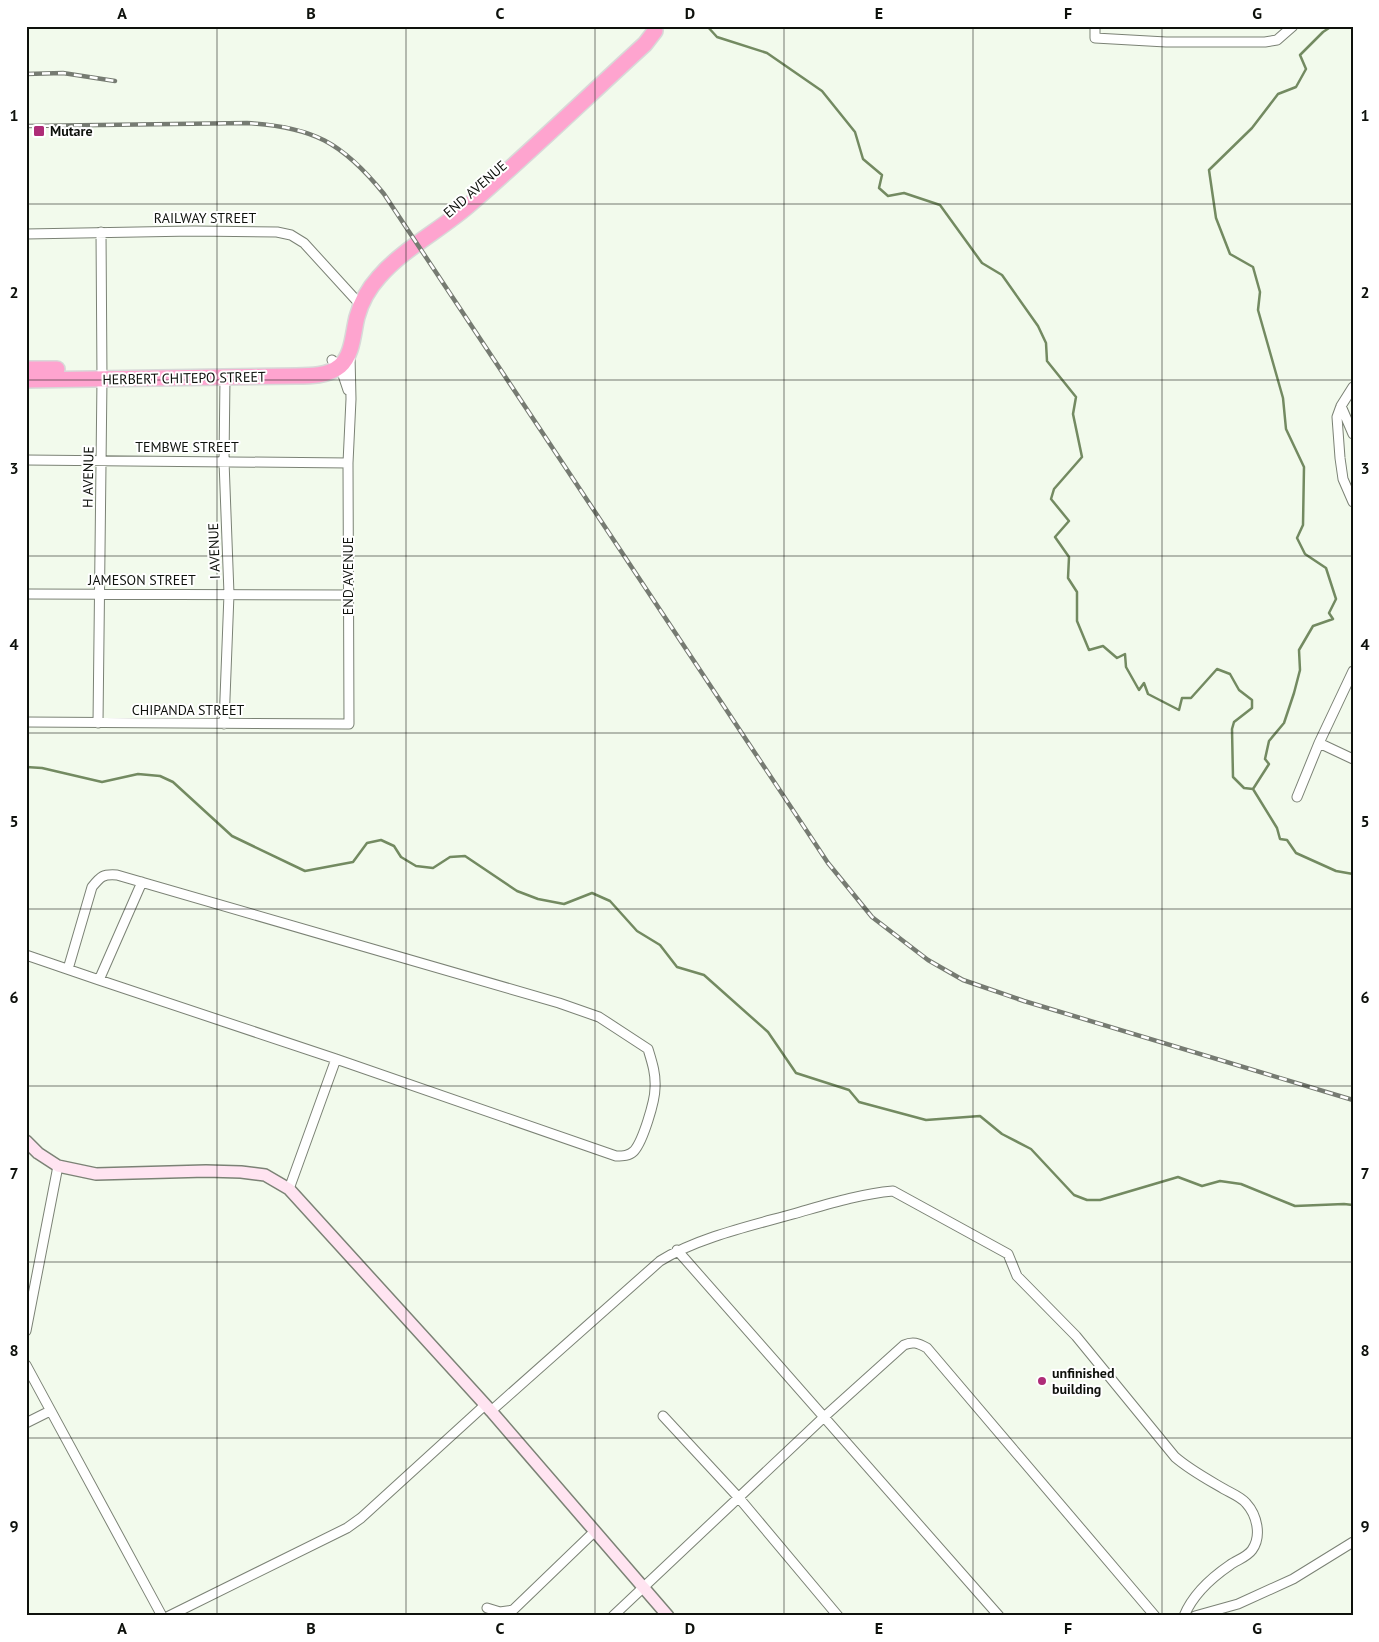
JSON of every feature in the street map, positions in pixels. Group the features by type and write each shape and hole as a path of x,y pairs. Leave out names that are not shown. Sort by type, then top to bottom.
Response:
{"highway":[{"name":"END AVENUE","path":"336,363 356,300 381,264 456,205 632,48 658,28"},
{"name":"END AVENUE","path":"336,363 346,358 366,294 384,271 497,182 644,44 658,28"},
{"name":"HERBERT CHITEPO STREET","path":"26,380 102,374 292,368 336,363"},
{"name":"HERBERT CHITEPO STREET","path":"26,369 102,374 225,377 314,375 327,373 336,363"}],"street":[{"path":"1096,26 1095,38 1166,42 1265,42 1277,40 1293,26"},
{"name":"H AVENUE","path":"98,723 102,461 101,232"},
{"name":"RAILWAY STREET","path":"26,234 277,232 291,235 304,242 356,300"},
{"name":"END AVENUE","path":"350,348 351,399 348,463 350,724"},
{"name":"END AVENUE","path":"336,363 351,399"},
{"name":"I AVENUE","path":"224,724 229,594 224,461 225,377"},
{"path":"1353,387 1341,406 1337,417 1340,464 1343,479 1353,502"},
{"path":"1341,406 1353,434"},
{"name":"TEMBWE STREET","path":"26,460 348,463"},
{"name":"JAMESON STREET","path":"26,594 348,595"},
{"path":"1297,797 1319,743 1353,671"},
{"name":"CHIPANDA STREET","path":"26,722 350,724"},
{"path":"1319,743 1353,759"},
{"path":"26,955 68,970 336,1059 616,1156 627,1156 634,1150 639,1142 652,1106 655,1088 654,1069 648,1049 598,1017 560,1002 117,874 108,874 100,877 92,887 68,970"},
{"path":"99,980 142,882"},
{"path":"289,1189 336,1059"},
{"path":"26,1141 38,1153 58,1166 96,1174 241,1172 264,1176 289,1189 488,1408 668,1616"},
{"path":"26,1331 58,1166"},
{"path":"169,1616 347,1528 361,1518 660,1261 677,1250 746,1227 835,1202 876,1192 893,1191 1008,1254 1017,1276 1076,1336 1175,1457 1192,1470 1246,1503 1254,1514 1258,1525 1256,1544 1252,1551 1220,1572 1199,1592 1188,1606 1184,1616"},
{"path":"677,1250 1000,1616"},
{"path":"613,1616 824,1417 904,1345 912,1342 919,1343 927,1348 1155,1616"},
{"path":"26,1365 162,1616"},
{"path":"26,1423 50,1411"},
{"path":"663,1416 739,1498 838,1616"},
{"path":"487,1608 500,1612 513,1610 595,1531"},
{"path":"1195,1616 1238,1604 1293,1579 1353,1542"}],"waterway":[{"path":"707,26 717,37 767,53 822,91 855,132 863,159 882,175 879,188 888,196 904,193 940,205 982,263 1002,275 1038,326 1046,343 1047,361 1076,397 1073,414 1082,457 1054,489 1051,499 1069,521 1055,537 1069,557 1068,578 1077,592 1077,621 1089,650 1103,646 1117,658 1125,654 1126,667 1139,690 1144,683 1148,694 1179,710 1182,698 1191,698 1217,669 1230,674 1239,690 1252,700 1252,708 1234,722 1232,729 1233,777 1244,788 1253,789"},
{"path":"1332,26 1323,32 1300,55 1306,69 1296,87 1278,94 1252,128 1209,170 1216,218 1230,254 1253,267 1260,292 1258,310 1283,398 1286,429 1304,467 1303,525 1297,538 1305,554 1326,568 1336,599 1329,613 1333,619 1313,626 1299,650 1300,670 1294,693 1284,723 1269,741 1265,759 1269,764 1253,789 1277,828 1280,839 1287,840 1296,853 1336,871 1353,874"},
{"path":"26,767 42,768 102,782 138,774 160,776 173,782 232,836 305,871 353,862 367,843 381,840 394,846 401,857 416,866 433,868 450,857 465,856 517,891 538,899 564,904 592,893 610,901 637,931 660,945 677,967 704,975 768,1032 796,1073 849,1090 859,1102 926,1120 980,1116 1002,1134 1031,1149 1074,1195 1087,1200 1100,1200 1178,1177 1202,1186 1220,1181 1241,1184 1295,1206 1353,1205"}],"railway":[{"path":"26,74 63,73 115,81"},
{"path":"26,126 247,123 290,128 324,140 340,150 369,176 384,194 828,863 872,917 928,960 963,980 1024,1001 1353,1100"}],"place":[{"name":"Mutare","path":"39,131"},
{"name":"unfinished building","path":"1042,1381"}]}
